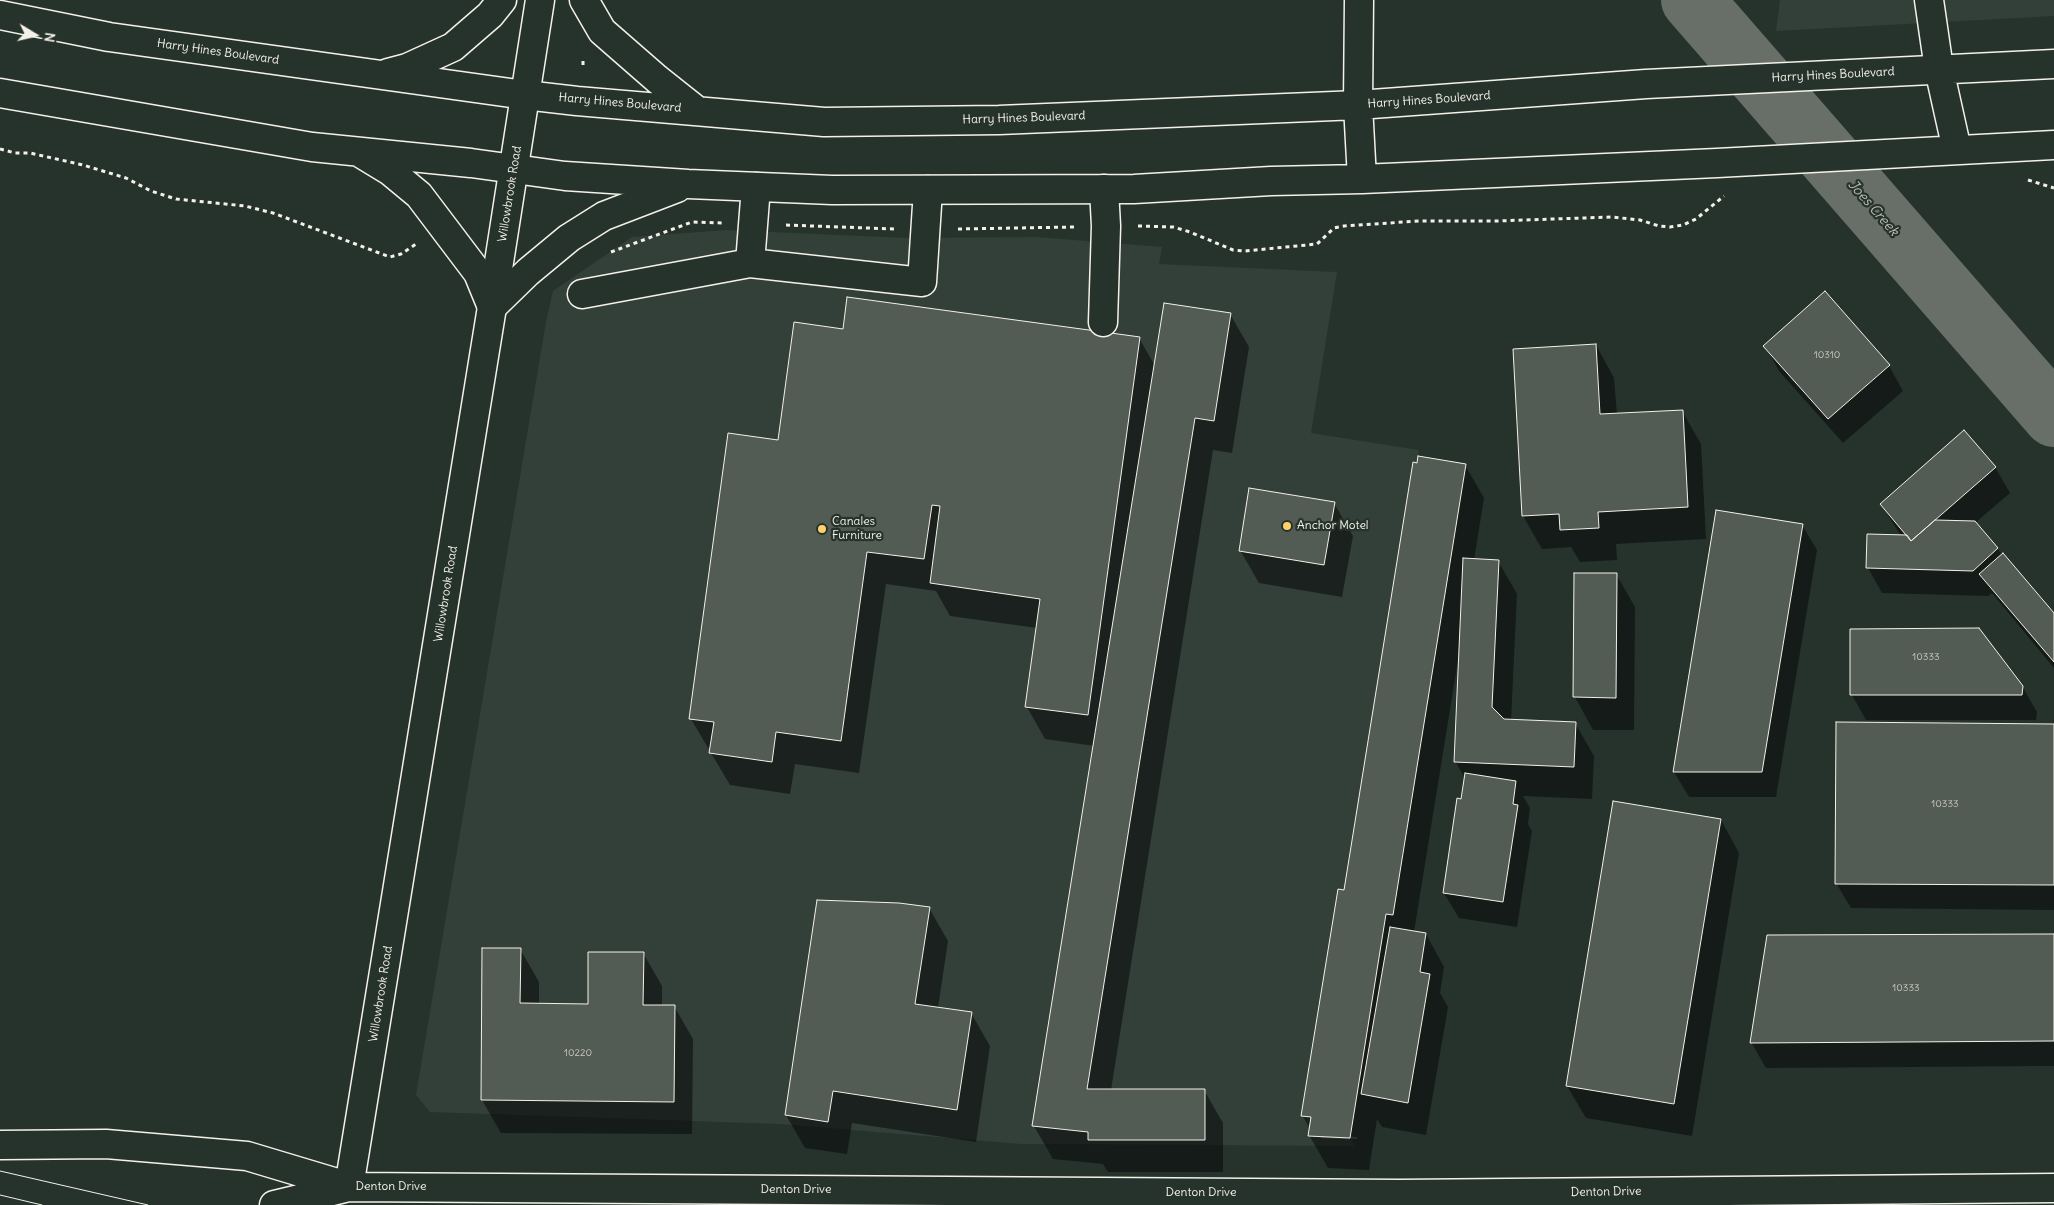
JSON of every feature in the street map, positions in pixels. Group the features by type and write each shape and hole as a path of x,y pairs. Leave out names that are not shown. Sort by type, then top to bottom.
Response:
{"main road":[{"path":"379,74 407,68 453,47 490,15 502,0"},
{"name":"Willowbrook Road","path":"349,1187 540,0"},
{"path":"584,0 602,31 656,79 696,110"},
{"path":"1359,0 1358,105 1362,179"},
{"path":"1929,0 1939,69 1945,150"},
{"name":"Harry Hines Boulevard","path":"0,15 108,36 525,95 834,122 999,120 1358,105 1646,84 2054,64"},
{"path":"0,93 262,140 565,176 688,184 832,190 1104,189 1717,163 2054,145"},
{"path":"357,151 390,171 418,195 478,274 492,307 528,272 570,238 604,216 688,184"},
{"path":"750,264 756,187"},
{"path":"1103,322 1106,226 1104,189"},
{"path":"582,294 750,264 922,282 928,190"},
{"name":"Denton Drive","path":"0,1145 106,1144 247,1156 349,1187"},
{"name":"Denton Drive","path":"274,1205 349,1187 1400,1200 1958,1197 2054,1188"}],"path":[{"path":"0,149 15,153 30,153 83,165 126,178 151,191 176,199 245,206 273,213 390,257 401,254 423,239"},
{"path":"605,254 692,222 925,230 1159,225 1190,232 1233,250 1253,250 1316,244 1334,228 1344,226 1418,221 1496,221 1612,217 1670,227 1683,225 1696,219 1722,197 1730,193"}],"shaded area":[{"path":"1780,0 2054,0 2054,16 1776,31"},
{"path":"726,230 908,238 1036,237 1162,247 1159,264 1337,272 1311,433 1419,450 1418,456 1466,464 1393,915 1386,914 1350,1138 1354,1146 1021,1144 780,1124 430,1112 416,1095 546,322 553,291 632,237"}],"building":[{"path":"1825,291 1890,365 1828,419 1763,346"},
{"name":"Canales Furniture","path":"847,297 1140,337 1088,715 1025,707 1040,599 930,583 940,506 932,505 924,559 867,552 841,741 776,732 772,762 709,753 714,722 689,719 728,433 778,440 794,322 843,329"},
{"path":"1164,303 1231,313 1214,421 1195,418 1087,1089 1205,1089 1205,1140 1088,1140 1088,1132 1032,1126"},
{"path":"1596,344 1600,414 1683,410 1688,507 1598,512 1599,528 1560,530 1559,514 1522,516 1513,349"},
{"path":"1964,430 1996,467 1911,541 1880,504"},
{"path":"1418,456 1466,464 1393,915 1386,914 1350,1138 1308,1136 1311,1117 1301,1116 1338,889 1344,890 1413,462 1417,463"},
{"name":"Anchor Motel","path":"1249,488 1335,502 1324,565 1239,551"},
{"path":"1716,510 1803,524 1762,772 1673,772"},
{"path":"1935,520 1975,521 1998,548 1973,571 1866,568 1867,534 1907,535 1911,541"},
{"path":"2003,553 2054,613 2054,662 1979,574"},
{"path":"1463,558 1499,560 1492,707 1504,719 1576,722 1574,767 1454,762"},
{"path":"1574,573 1617,573 1616,698 1573,697"},
{"path":"1979,628 2023,686 2022,695 1850,695 1850,629"},
{"path":"1836,722 2054,724 2054,885 1835,884"},
{"path":"1465,773 1516,781 1513,804 1518,805 1503,902 1443,893 1457,798 1461,799"},
{"path":"1613,801 1721,819 1674,1104 1566,1086"},
{"path":"817,900 899,903 930,907 915,1004 972,1012 957,1110 833,1091 828,1122 785,1115"},
{"path":"1390,927 1426,933 1420,972 1430,974 1408,1103 1361,1094"},
{"path":"2054,934 2054,1041 1750,1043 1767,935"},
{"path":"482,948 521,948 520,1003 588,1004 588,952 644,952 643,1005 675,1005 674,1102 481,1100"}],"waterway":[{"name":"Joes Creek","path":"1692,0 2054,416"}],"tram line":[{"path":"0,1171 148,1205"},
{"path":"0,1195 42,1205"}],"place":[{"name":"Anchor Motel","path":"1287,526"},
{"name":"Canales Furniture","path":"822,529"}]}
